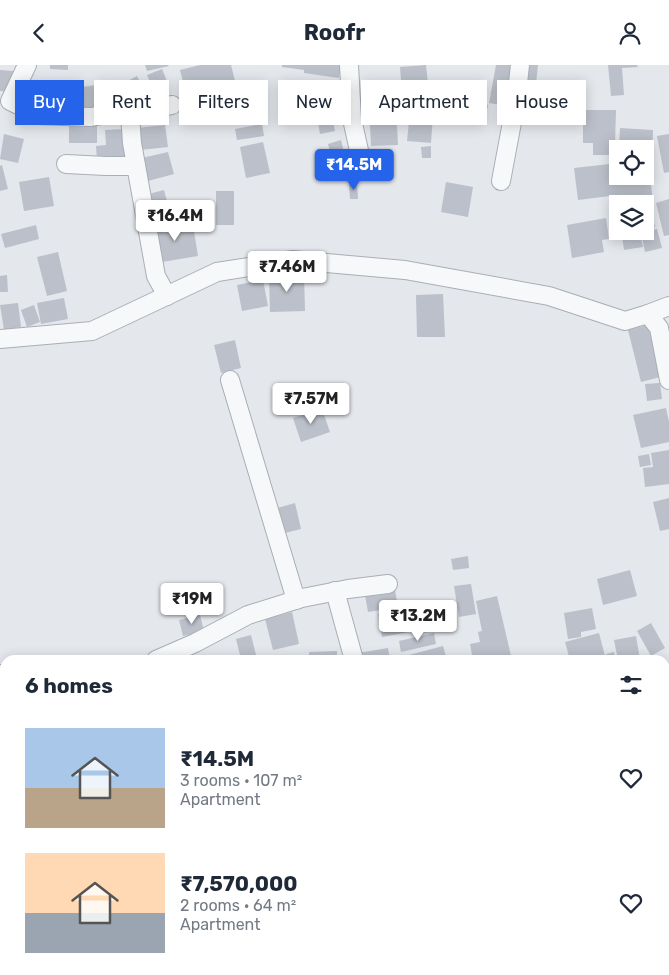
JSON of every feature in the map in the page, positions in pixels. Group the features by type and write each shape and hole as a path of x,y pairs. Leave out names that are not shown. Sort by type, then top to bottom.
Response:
{"street":[{"path":"27,65 10,101 39,115 94,116"},
{"path":"349,65 352,119 362,164"},
{"path":"501,181 516,101 520,65"},
{"path":"131,125 132,143 156,276 168,296"},
{"path":"66,164 136,166"},
{"path":"0,339 92,331 217,273 293,260 406,270 549,296 624,321 669,306"},
{"path":"648,314 659,328 669,380"},
{"path":"230,381 296,600"},
{"path":"167,655 248,615 296,600 335,591 388,584"},
{"path":"335,591 353,655"}],"building":[{"path":"50,65 68,65 68,70 50,69"},
{"path":"145,65 168,65 169,66 147,71"},
{"path":"200,65 231,65 235,80 183,80 180,70"},
{"path":"282,65 341,65 339,78 304,73 304,70 282,67"},
{"path":"426,65 428,80 401,80 400,67"},
{"path":"496,65 514,65 511,80 497,80 497,104 489,103"},
{"path":"525,65 538,65 536,80 523,80"},
{"path":"608,65 637,65 638,67 622,68 624,95 611,96"},
{"path":"162,69 167,80 149,80 147,75"},
{"path":"0,70 13,71 10,92 0,91"},
{"path":"137,76 139,80 130,80"},
{"path":"94,85 94,110 84,112 84,87"},
{"path":"586,110 616,110 615,140 609,140 609,155 593,155 593,143 583,143 583,125 586,125"},
{"path":"94,123 94,125 97,125 97,143 69,143 69,125"},
{"path":"165,125 168,147 140,150 137,128"},
{"path":"262,125 264,136 237,140 235,129"},
{"path":"319,125 334,125 335,131 320,134"},
{"path":"370,125 397,125 398,145 371,146"},
{"path":"409,125 432,125 431,143 407,141"},
{"path":"620,128 653,130 653,140 619,140"},
{"path":"125,129 127,159 97,160 96,146 106,145 105,130"},
{"path":"4,134 24,139 18,163 0,159"},
{"path":"669,134 669,172 664,173 657,136"},
{"path":"341,140 345,156 332,159 328,144"},
{"path":"263,142 270,173 246,178 240,147"},
{"path":"431,146 431,158 422,158 421,147"},
{"path":"168,152 174,174 148,181 142,158"},
{"path":"609,164 609,185 651,185 652,195 609,195 578,200 574,168"},
{"path":"2,165 8,189 0,191 0,166"},
{"path":"49,177 54,206 24,211 19,182"},
{"path":"446,182 473,187 468,217 441,212"},
{"path":"349,184 357,184 358,199 350,199"},
{"path":"164,190 171,216 155,221 149,194"},
{"path":"216,191 234,191 234,225 216,225"},
{"path":"669,199 669,235 664,236 656,203"},
{"path":"606,218 609,239 602,240 604,252 572,258 567,225"},
{"path":"192,219 198,256 156,263 151,233 165,231 164,224"},
{"path":"36,225 39,239 5,248 1,234"},
{"path":"657,229 662,248 645,252 643,240 654,240 654,230"},
{"path":"623,240 642,240 643,247 624,250"},
{"path":"58,252 67,291 47,296 37,257"},
{"path":"269,274 304,274 305,311 270,312"},
{"path":"7,275 8,292 0,292 0,276"},
{"path":"263,280 268,306 242,311 237,285"},
{"path":"443,294 445,337 417,337 416,295"},
{"path":"64,298 68,319 41,324 37,303"},
{"path":"18,303 21,327 4,330 0,305"},
{"path":"34,305 40,322 27,327 21,310"},
{"path":"651,324 664,376 641,382 628,330"},
{"path":"235,340 241,368 221,373 214,345"},
{"path":"660,383 662,399 647,401 645,384"},
{"path":"666,408 669,422 669,442 641,448 633,415"},
{"path":"322,409 330,432 301,442 293,418"},
{"path":"669,450 669,484 645,487 643,468 653,467 651,453"},
{"path":"649,454 651,465 640,467 638,456"},
{"path":"669,498 669,529 660,531 653,502"},
{"path":"295,503 301,529 281,534 274,509"},
{"path":"468,556 469,568 453,570 451,559"},
{"path":"630,570 637,596 603,605 597,579"},
{"path":"471,584 476,614 459,617 454,586"},
{"path":"395,590 398,607 368,612 365,595"},
{"path":"497,596 511,655 472,655 470,644 480,642 478,632 482,631 476,601"},
{"path":"422,607 424,625 410,627 407,609"},
{"path":"592,608 596,629 581,632 581,637 568,639 564,613"},
{"path":"405,609 409,632 382,637 378,614"},
{"path":"292,612 299,644 273,650 265,619"},
{"path":"200,615 204,631 183,636 179,620"},
{"path":"651,623 665,648 650,655 637,631"},
{"path":"434,633 436,644 401,652 399,641"},
{"path":"599,633 605,655 569,655 565,642"},
{"path":"251,635 256,655 240,655 236,639"},
{"path":"636,636 639,655 617,655 614,640"},
{"path":"443,646 446,655 409,655"},
{"path":"388,648 389,655 359,655 358,653"},
{"path":"337,651 337,655 309,655 309,652"},
{"path":"614,652 615,655 606,655"}]}
